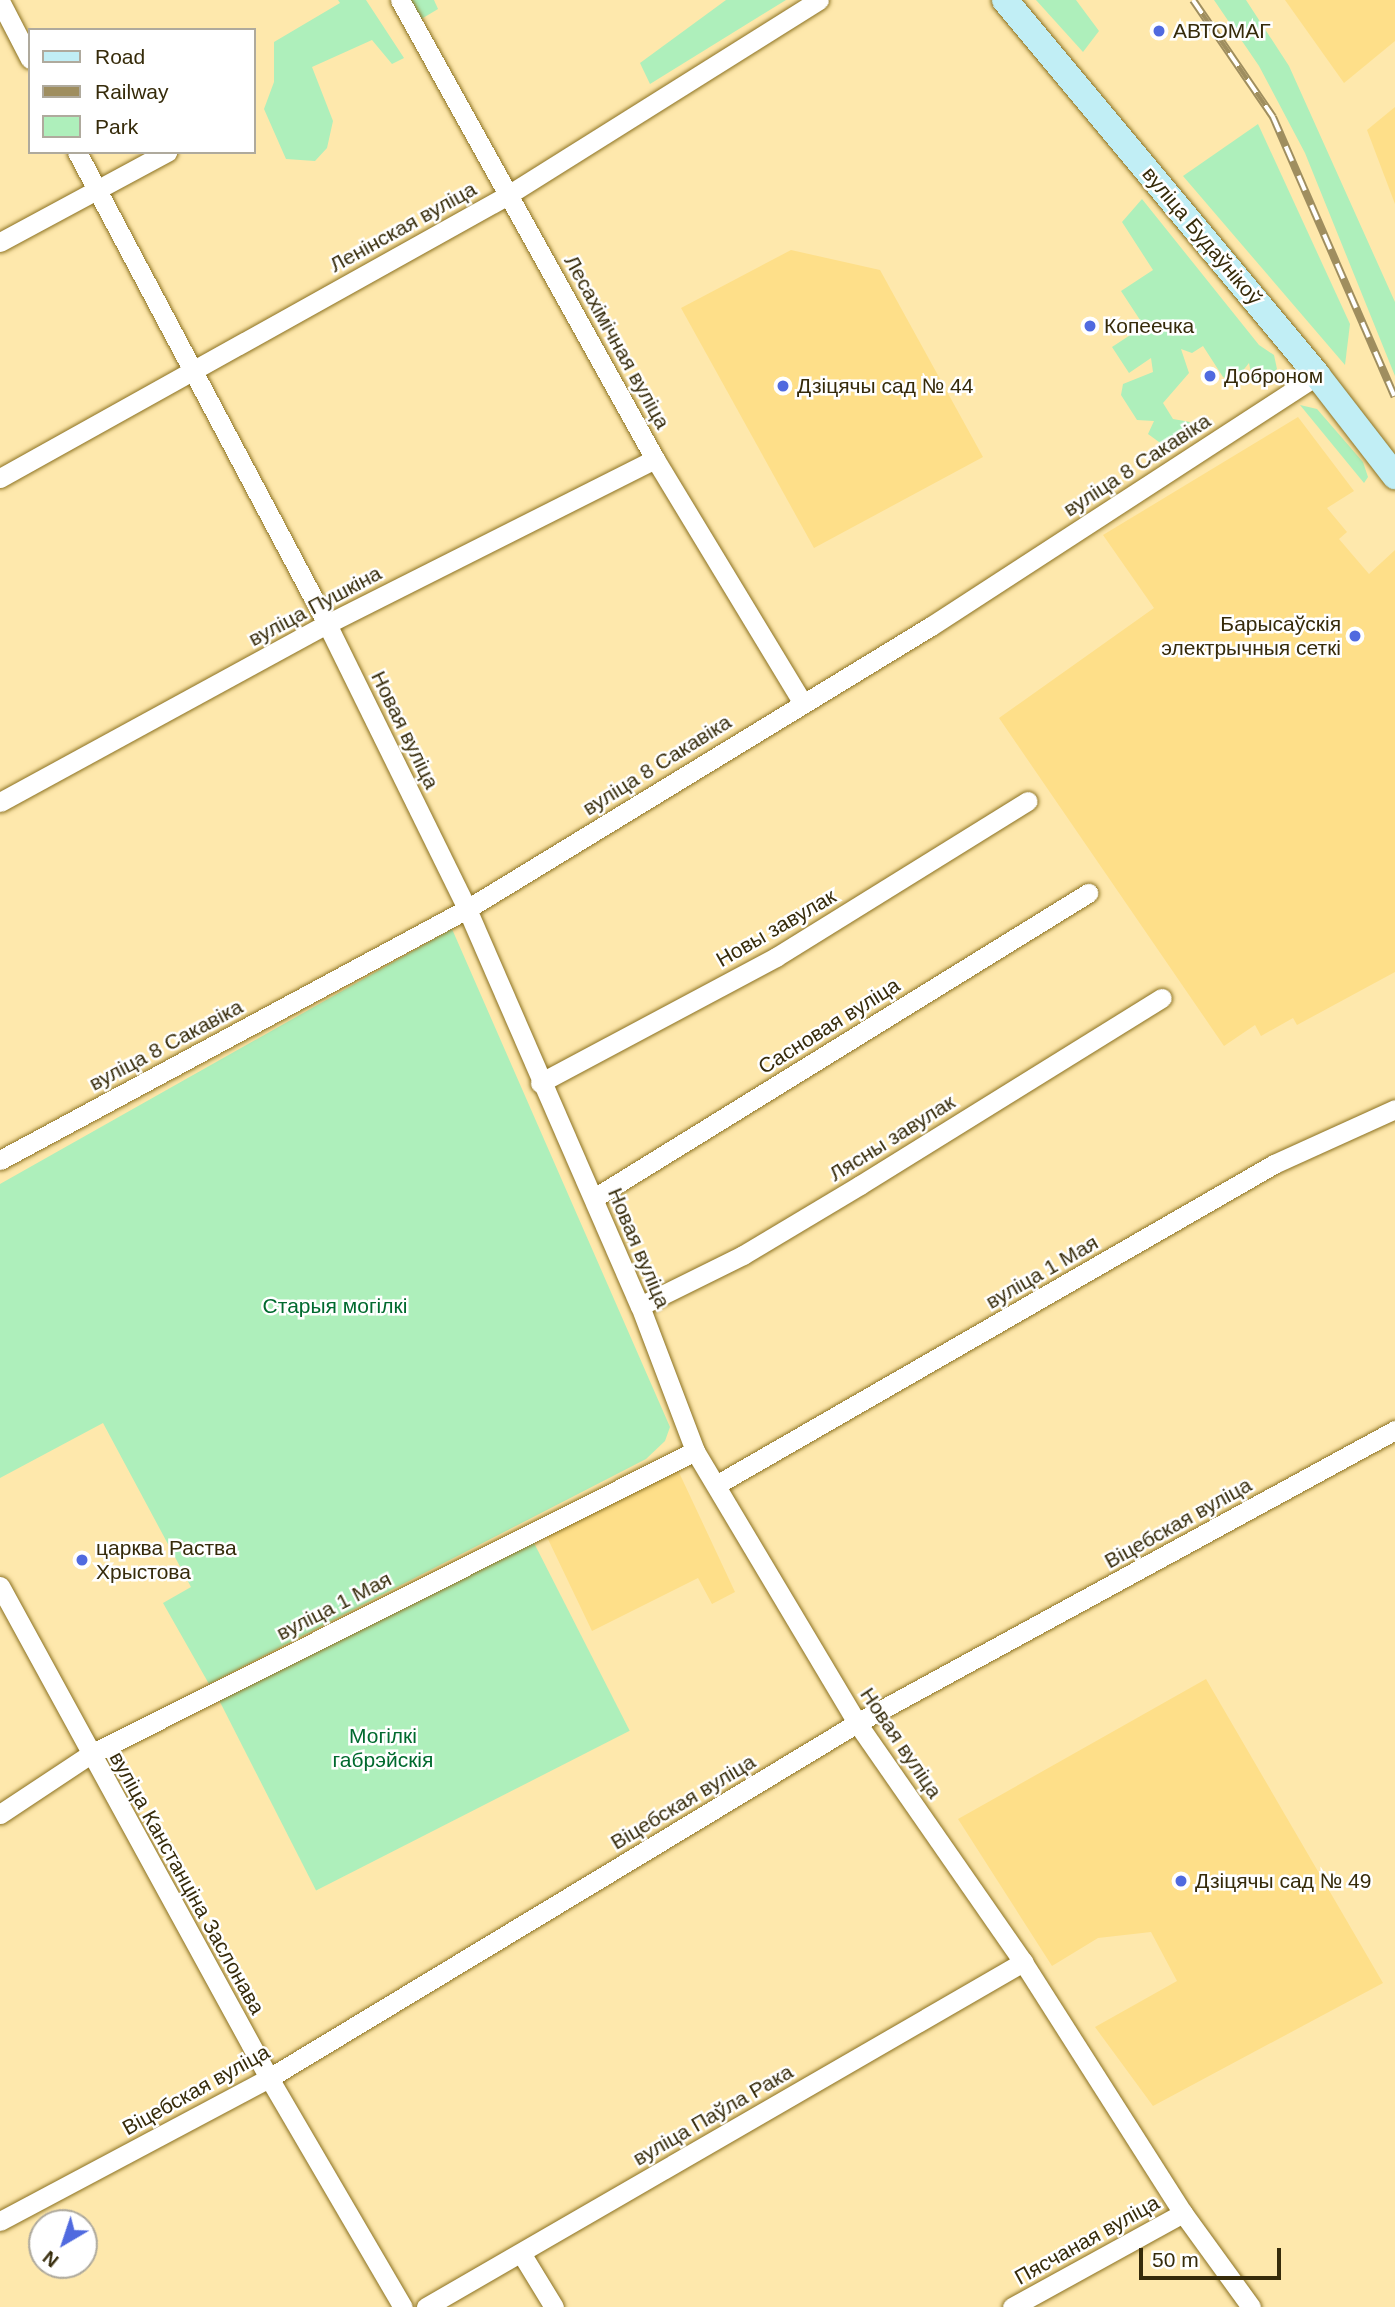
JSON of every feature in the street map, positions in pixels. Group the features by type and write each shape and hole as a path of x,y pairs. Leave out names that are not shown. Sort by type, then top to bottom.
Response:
{"main road":[{"name":"вуліца Будаўнікоў","path":"1005,0 1317,375 1395,476"}],"street":[{"name":"Лесахімічная вуліца","path":"400,0 655,459 802,702"},
{"name":"Ленінская вуліца","path":"0,478 508,195 819,0"},
{"path":"0,1 28,56"},
{"name":"Новая вуліца","path":"78,154 190,373 327,624 467,909 540,1083 594,1198 640,1306 695,1451 858,1723 1023,1962 1183,2213 1251,2307"},
{"path":"0,242 163,154"},
{"name":"вуліца 8 Сакавіка","path":"0,1160 467,909 802,702 931,626 1317,375"},
{"name":"вуліца Пушкіна","path":"0,802 327,624 655,459"},
{"name":"Новы завулак","path":"540,1083 776,957 1028,802"},
{"name":"Сасновая вуліца","path":"594,1198 1088,893"},
{"name":"Лясны завулак","path":"640,1306 743,1255 1162,998"},
{"name":"вуліца 1 Мая","path":"716,1485 1274,1164 1395,1109"},
{"name":"Віцебская вуліца","path":"0,2221 269,2078 858,1723 1395,1430"},
{"name":"вуліца 1 Мая","path":"0,1814 89,1755 695,1451"},
{"name":"вуліца Канстанціна Заслонава","path":"0,1586 89,1755 269,2078 403,2307"},
{"name":"вуліца Паўла Рака","path":"426,2307 1023,1962"},
{"name":"Пясчаная вуліца","path":"1012,2307 1183,2213"},
{"path":"521,2253 554,2307"}],"shaded area":[{"path":"1285,0 1395,0 1395,41 1344,83"},
{"path":"1395,107 1395,204 1367,130"},
{"path":"791,250 880,270 983,457 814,548 681,308"},
{"name":"Барысаўскія электрычныя сеткі","path":"1298,417 1354,491 1327,508 1347,532 1339,539 1369,574 1395,550 1395,972 1297,1025 1293,1018 1261,1036 1255,1025 1224,1046 999,718 1154,608 1103,535"},
{"path":"676,1466 735,1592 712,1604 698,1578 592,1631 546,1535"},
{"path":"1206,1679 1383,1983 1153,2106 1095,2027 1177,1981 1151,1932 1098,1938 1052,1966 958,1819"}],"green space":[{"path":"338,0 366,0 404,58 392,64 372,40 312,67 333,121 327,148 315,161 286,159 264,109 274,82 274,42 340,3"},
{"path":"400,0 434,0 438,9 413,24"},
{"path":"726,0 786,0 650,84 640,63"},
{"path":"1036,0 1076,0 1099,31 1083,52"},
{"path":"1214,0 1246,0 1289,66 1395,302 1395,376 1305,153 1259,66"},
{"path":"1258,124 1350,324 1345,365 1183,176"},
{"path":"1142,199 1259,345 1274,355 1277,369 1260,383 1252,378 1249,363 1233,383 1223,377 1203,346 1192,353 1181,349 1189,373 1163,403 1173,419 1190,422 1192,436 1170,450 1148,434 1154,421 1137,420 1121,395 1123,384 1153,372 1151,358 1129,373 1112,347 1144,326 1121,291 1153,270 1122,222"},
{"path":"1300,405 1317,409 1363,462 1368,477 1364,483"},
{"name":"Старыя могілкі","path":"452,929 670,1427 665,1441 646,1459 209,1684 163,1603 191,1587 103,1423 0,1478 0,1184"},
{"name":"Могілкі габрэйскія","path":"533,1541 630,1731 316,1891 219,1701"}],"railway":[{"path":"1193,0 1273,117 1395,397"}],"place":[{"name":"АВТОМАГ","path":"1159,31"},
{"name":"Копеечка","path":"1090,326"},
{"name":"Доброном","path":"1210,376"},
{"name":"Дзіцячы сад № 44","path":"783,386"},
{"name":"Барысаўскія электрычныя сеткі","path":"1355,636"},
{"name":"царква Раства Хрыстова","path":"82,1560"},
{"name":"Дзіцячы сад № 49","path":"1181,1881"}]}
